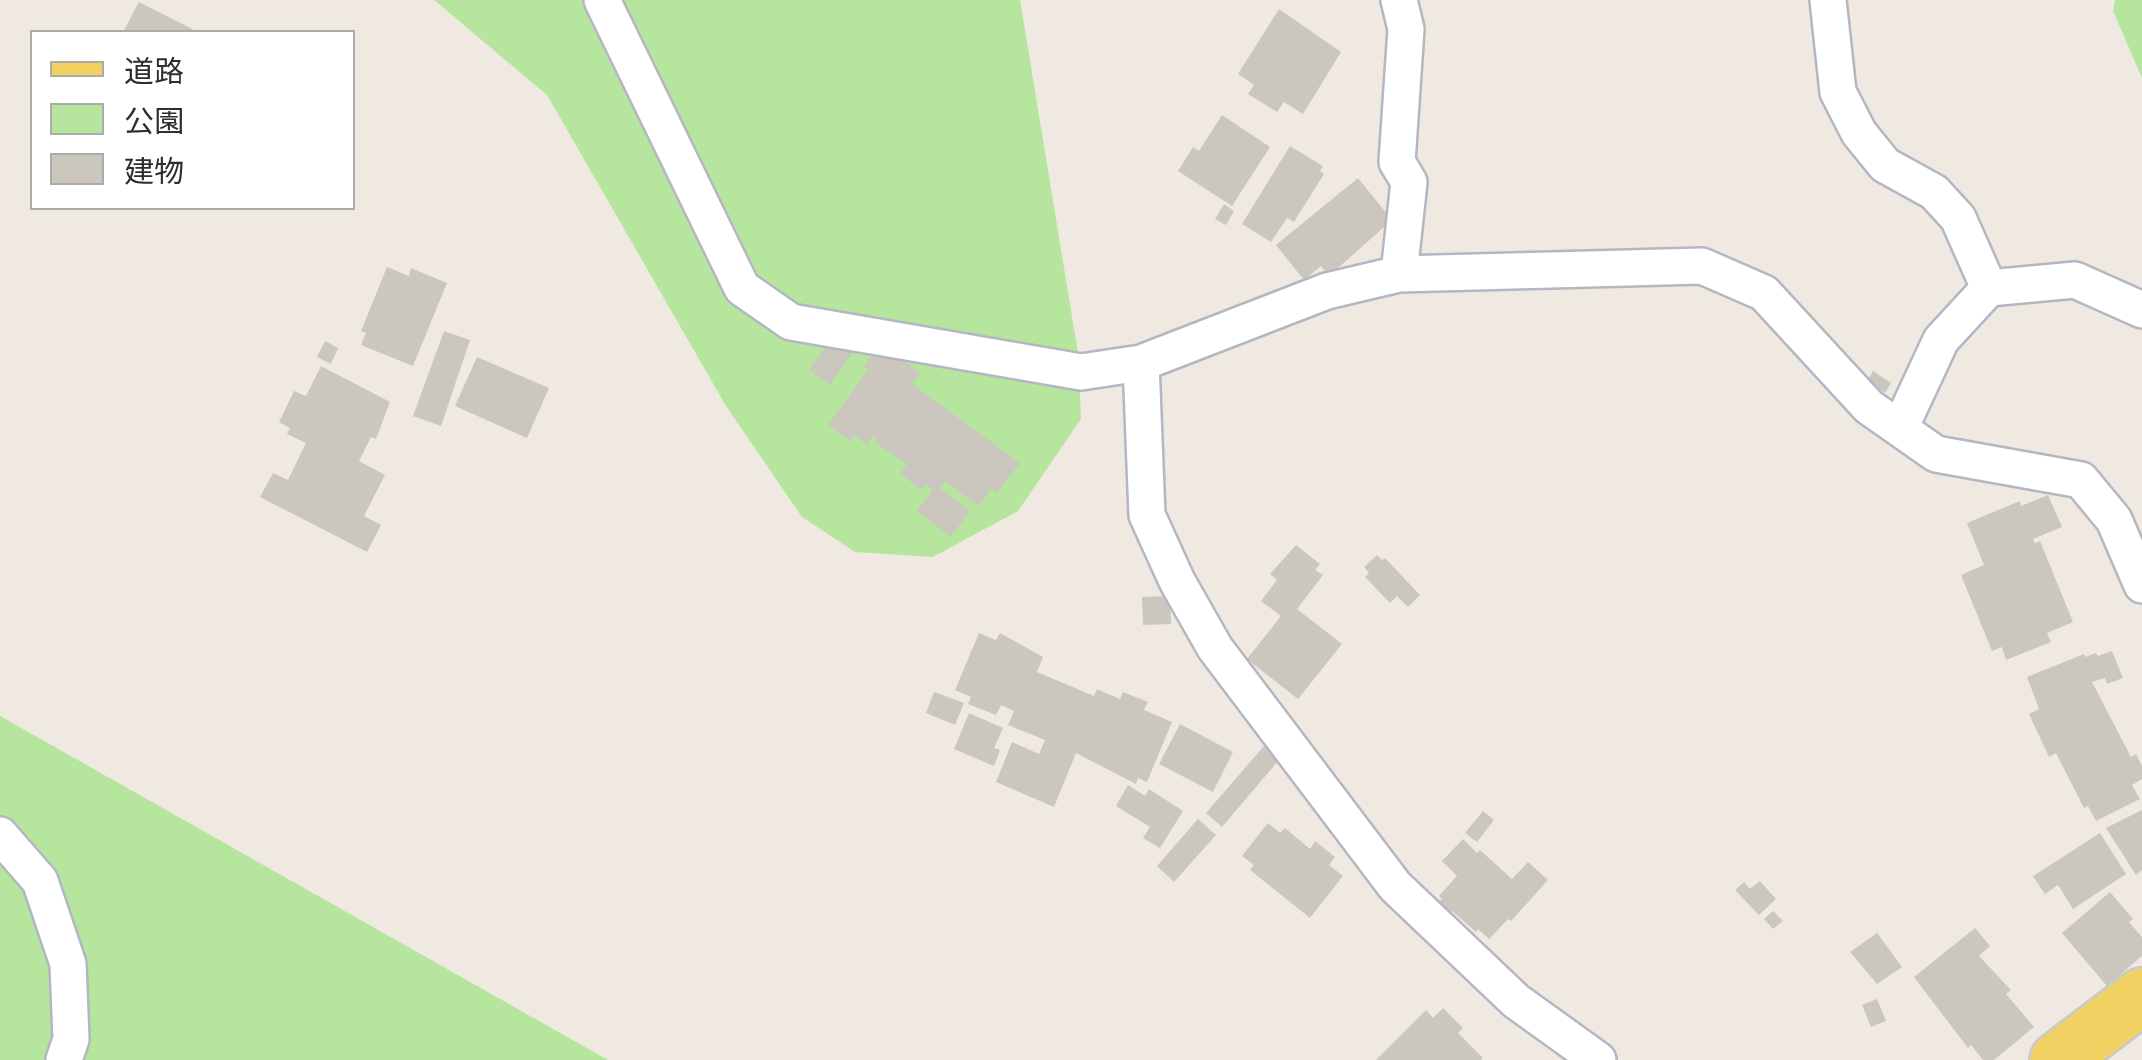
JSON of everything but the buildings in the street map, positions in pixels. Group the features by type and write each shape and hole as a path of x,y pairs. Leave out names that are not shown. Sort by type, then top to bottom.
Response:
{"main road":[{"path":"2058,1060 2142,996"}],"street":[{"path":"602,0 742,288 791,322 1081,372 1141,363 1327,290 1399,274 1702,266 1764,292 1869,407 1936,454 2081,480 2114,520 2142,586"},
{"path":"1399,0 1406,30 1396,162 1409,182 1399,274"},
{"path":"1828,0 1838,92 1859,133 1885,164 1934,192 1958,218 1989,288"},
{"path":"1900,428 1941,340 1989,288 2076,280 2142,310"},
{"path":"1141,363 1147,515 1177,581 1215,648 1394,886 1516,1001 1598,1060"},
{"path":"0,835 40,881 68,964 71,1039 64,1060"}],"green space":[{"path":"434,0 1020,0 1078,353 1081,419 1018,511 933,557 855,552 802,517 726,406 547,95"},
{"path":"2115,0 2142,0 2142,78 2113,11"},
{"path":"0,716 608,1060 0,1060"}]}
